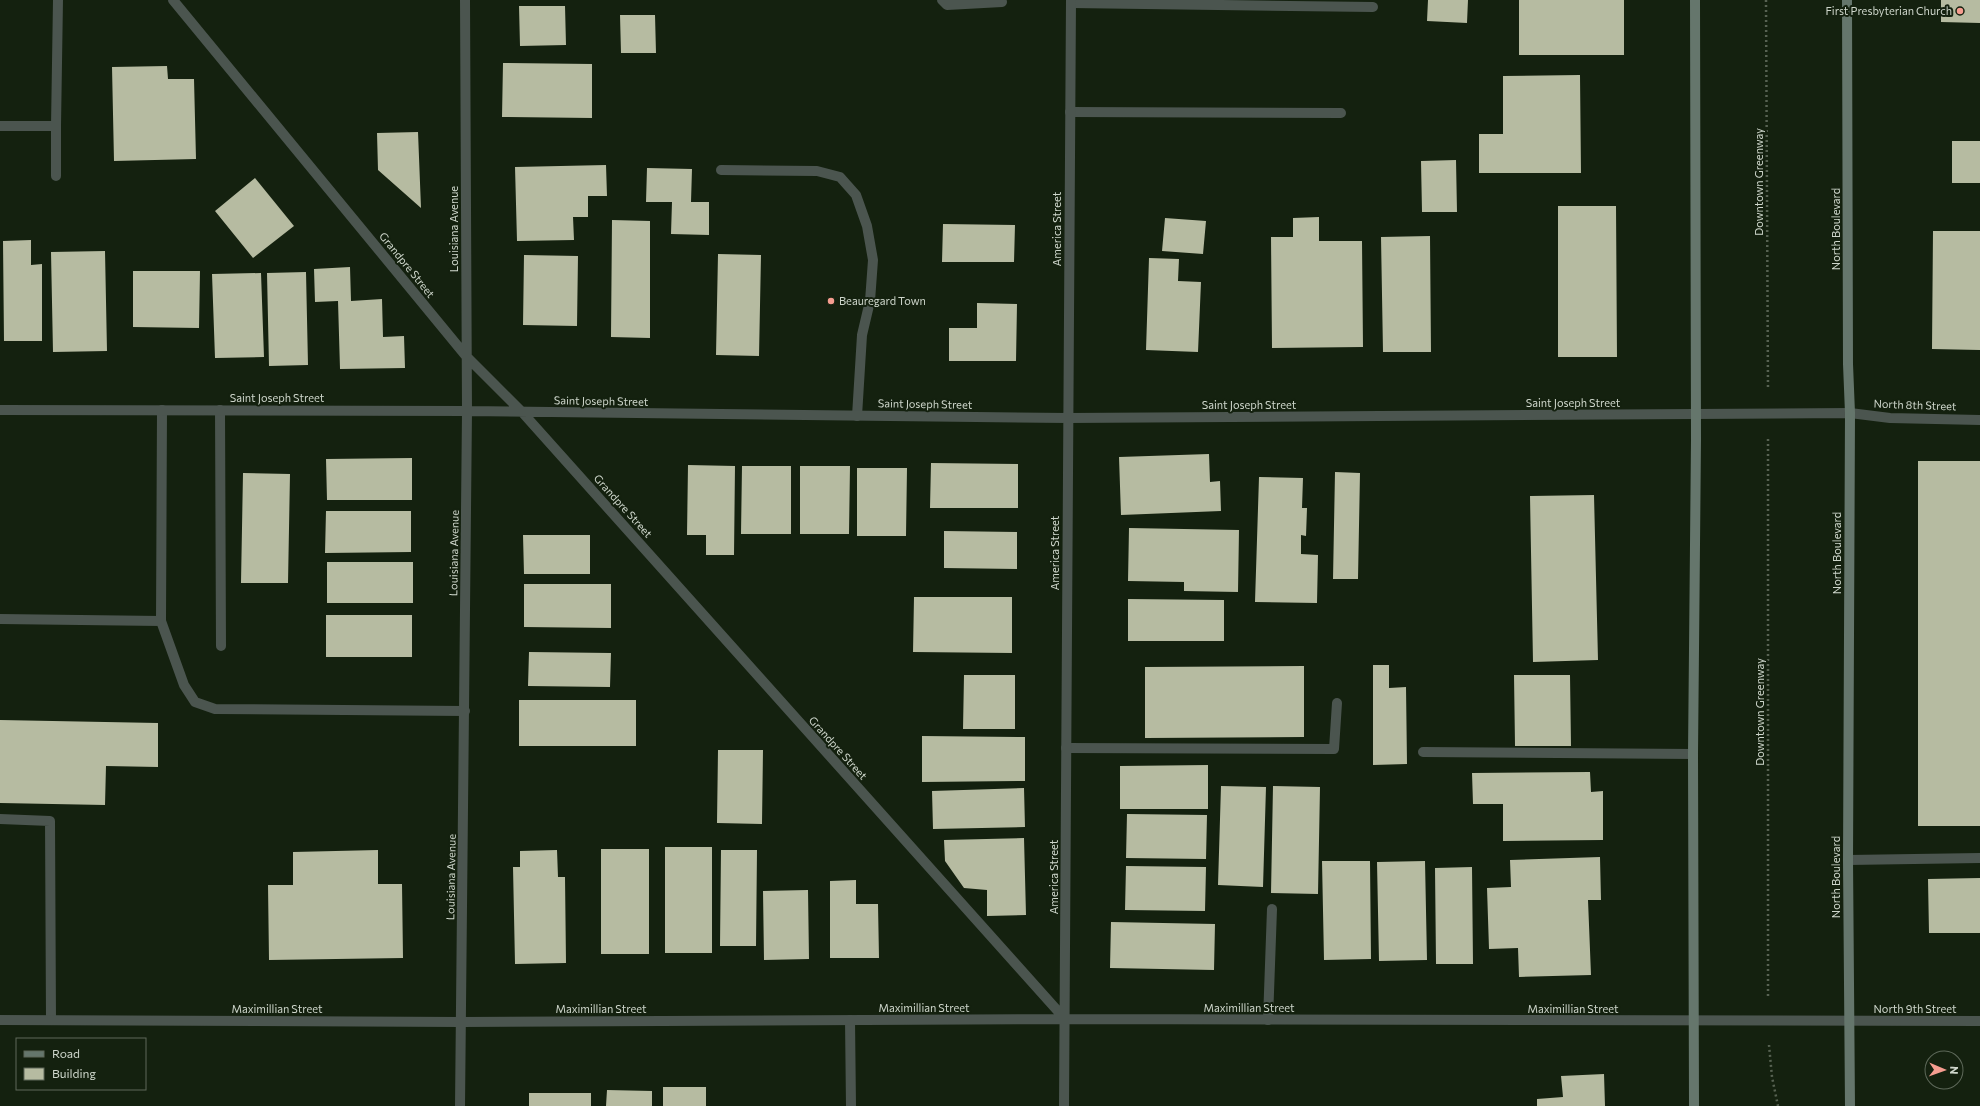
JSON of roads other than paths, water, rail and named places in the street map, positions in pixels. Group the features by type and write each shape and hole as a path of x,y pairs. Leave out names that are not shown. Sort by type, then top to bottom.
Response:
{"street":[{"path":"56,176 58,0"},
{"name":"Grandpre Street","path":"173,0 466,356 522,412 1065,1019"},
{"name":"Louisiana Avenue","path":"460,1106 467,411 465,0"},
{"path":"942,0 947,4 1002,2"},
{"path":"1694,1106 1693,754 1696,414 1695,0"},
{"name":"North Boulevard","path":"1847,0 1848,364 1850,413 1848,860 1850,1106"},
{"path":"1071,2 1373,7"},
{"name":"America Street","path":"1064,1106 1071,2"},
{"path":"1070,112 1341,113"},
{"path":"0,126 56,126"},
{"path":"721,170 818,171 840,177 856,195 867,226 873,260 870,302 862,336 857,416"},
{"name":"Saint Joseph Street","path":"0,410 467,411 1068,418 1696,414 1768,415 1850,413"},
{"path":"162,410 161,621 184,685 195,702 215,709 465,711"},
{"path":"220,410 221,646"},
{"name":"North 8th Street","path":"1850,413 1890,418 1980,420"},
{"path":"0,619 161,621"},
{"path":"1066,748 1334,749 1337,703"},
{"path":"1423,752 1693,754"},
{"path":"0,819 50,821 51,1020"},
{"path":"1848,860 1980,858"},
{"path":"1268,1020 1272,909"},
{"name":"Maximillian Street","path":"0,1020 461,1022 1065,1019 1849,1020"},
{"path":"850,1020 851,1106"},
{"name":"North 9th Street","path":"1849,1020 1980,1021"}],"place":[{"name":"First Presbyterian Church","path":"1960,11"},
{"name":"Beauregard Town","path":"831,301"}]}
